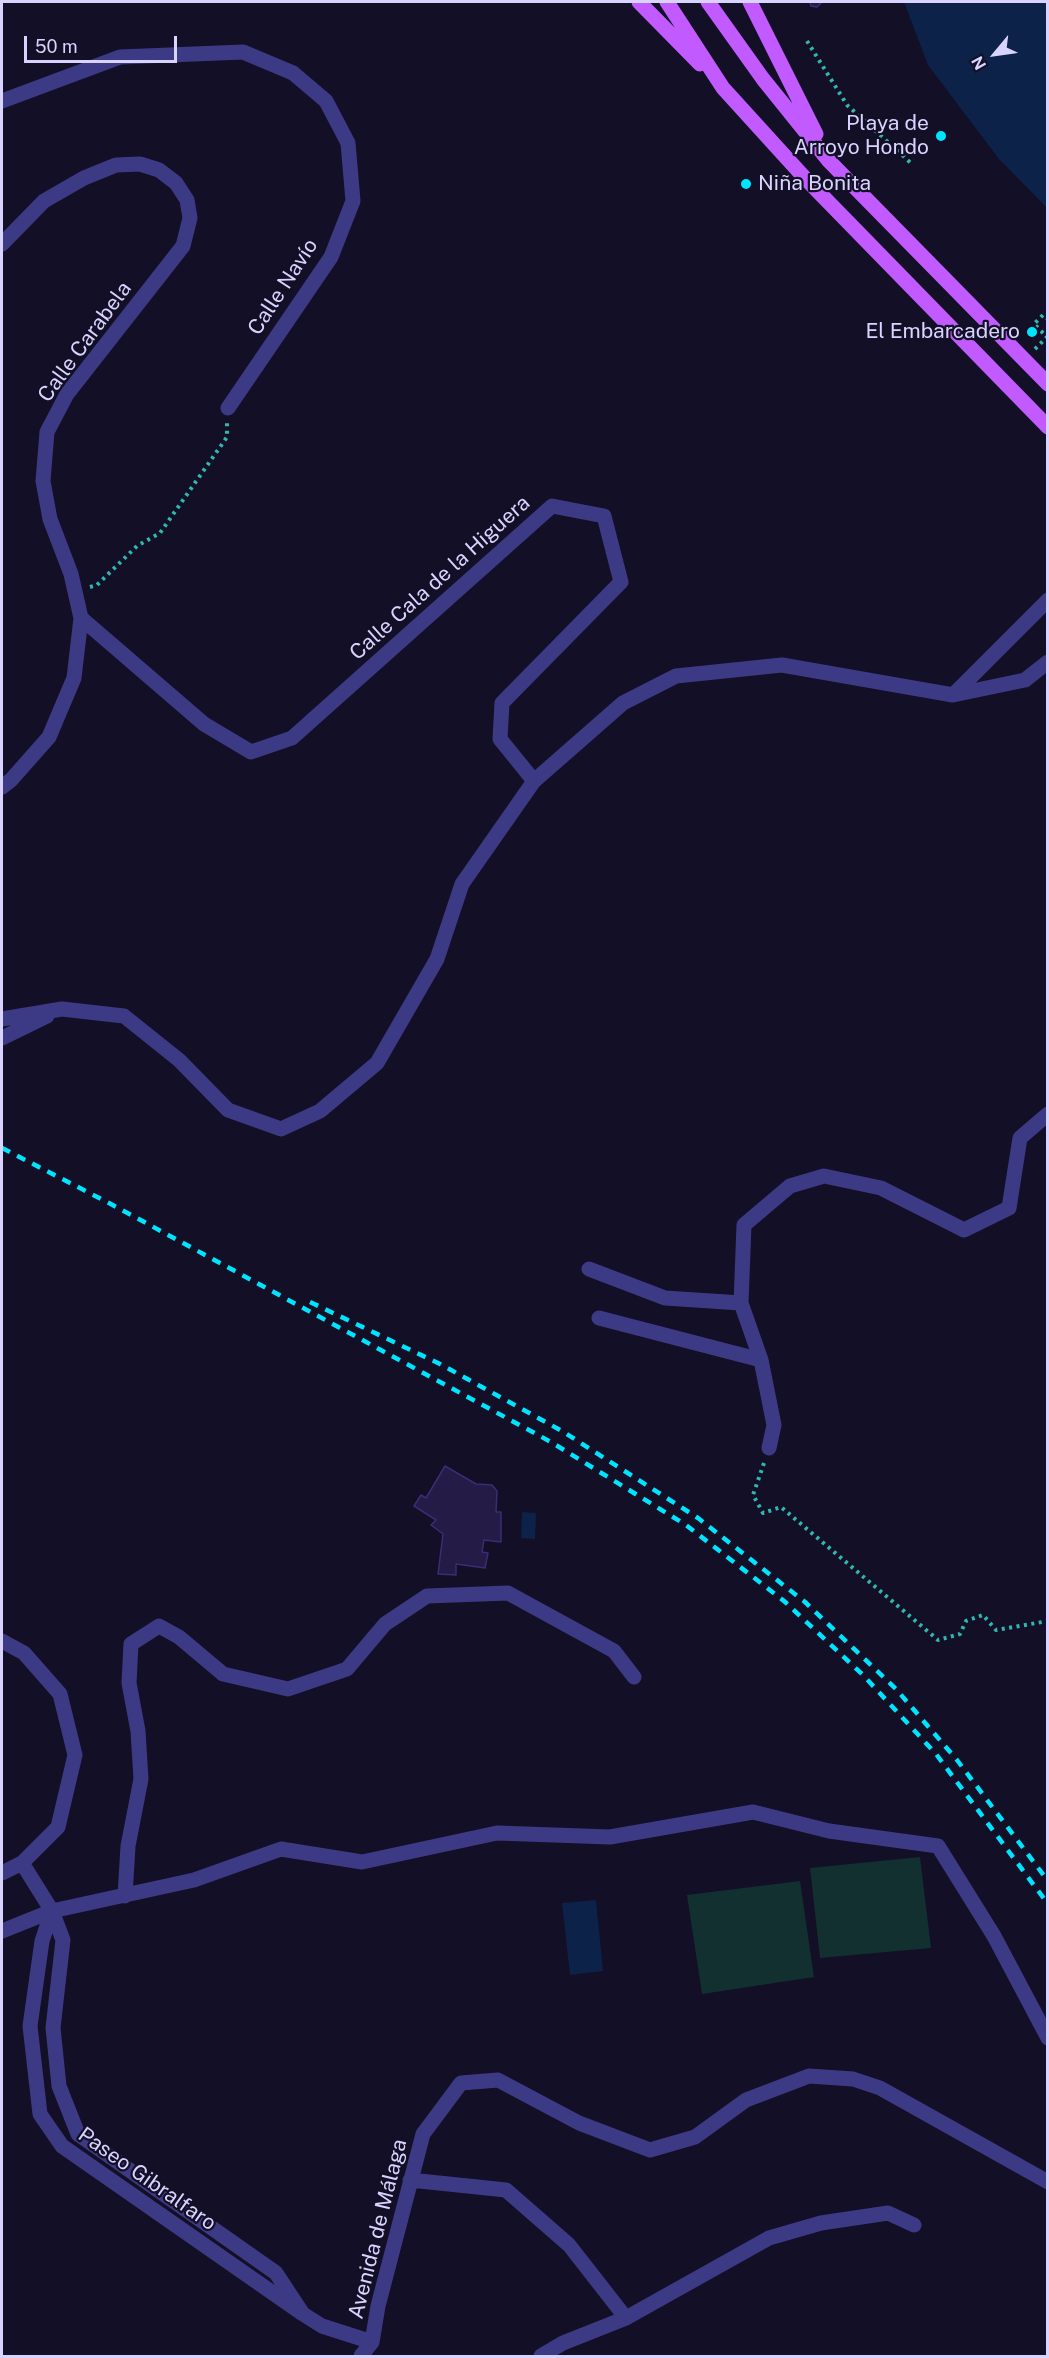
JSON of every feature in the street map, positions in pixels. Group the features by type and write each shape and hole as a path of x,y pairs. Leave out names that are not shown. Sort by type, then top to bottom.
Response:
{"main road":[{"path":"639,2 723,88 803,176 1047,427"},
{"path":"667,2 723,88"},
{"path":"708,2 763,79 829,161 1047,384"},
{"path":"750,2 829,161"}],"street":[{"name":"Calle Navío","path":"2,101 120,57 243,52 293,73 326,101 348,143 353,201 331,257 228,408"},
{"name":"Calle Carabela","path":"2,244 44,201 84,178 116,165 141,164 159,170 176,183 187,200 190,218 183,246 67,394 47,432 43,481 50,519 75,590 81,618 74,678 49,737 2,787"},
{"name":"Calle Cala de la Higuera","path":"81,618 204,724 251,752 292,738 552,506 604,516 621,582 502,703 500,740 534,781"},
{"path":"953,695 1047,600"},
{"path":"2,1019 62,1009 124,1016 178,1060 228,1110 281,1129 320,1111 377,1063 437,959 462,884 534,781 623,703 676,676 782,665 953,695 1025,680 1047,662"},
{"path":"2,1038 62,1009"},
{"path":"769,1448 774,1425 761,1360 741,1303 744,1225 790,1186 824,1176 881,1188 964,1230 1009,1208 1020,1138 1047,1114"},
{"path":"589,1269 665,1298 741,1303"},
{"path":"599,1318 761,1360"},
{"path":"125,1896 128,1846 141,1779 138,1731 129,1683 131,1644 159,1626 179,1637 223,1674 288,1689 347,1669 385,1624 427,1596 508,1593 614,1652 634,1677"},
{"path":"2,1641 24,1653 60,1694 75,1755 58,1827 22,1863 2,1873"},
{"path":"2,1931 51,1911 194,1880 281,1849 362,1862 497,1833 610,1837 753,1812 829,1831 938,1846 994,1936 1047,2038"},
{"path":"22,1863 51,1911"},
{"name":"Paseo Gibralfaro","path":"51,1911 63,1940 53,2028 59,2086 78,2134 276,2273 303,2314"},
{"name":"Paseo Gibralfaro","path":"51,1911 42,1941 30,2026 40,2114 62,2146 303,2314 322,2326 372,2342"},
{"name":"Avenida de Málaga","path":"361,2356 372,2342 378,2306 423,2134 461,2083 498,2080 579,2123 650,2150 695,2138 746,2100 809,2076 853,2079 880,2088 1047,2182"},
{"path":"410,2180 506,2190 569,2245 626,2318"},
{"path":"541,2356 563,2343 626,2318 769,2238 821,2223 888,2212 914,2225"}],"path":[{"path":"807,40 847,105 912,164"},
{"path":"1047,319 1043,315 1034,324 1047,337"},
{"path":"75,590 97,585 137,546 160,532 227,437 228,408"},
{"path":"769,1448 753,1495 762,1513 781,1507 938,1640 960,1634 966,1621 982,1615 996,1630 1047,1621"}],"green space":[{"path":"920,1857 931,1948 820,1958 810,1868"},
{"path":"800,1881 814,1977 702,1994 687,1895"}],"water":[{"path":"904,2 1047,2 1047,208 999,159 928,65"},
{"path":"522,1512 536,1513 535,1539 521,1538"},
{"path":"596,1900 603,1971 570,1975 562,1903"}],"building":[{"path":"810,2 822,2 817,7 811,6"},
{"path":"445,1466 476,1484 492,1485 497,1491 496,1512 501,1512 501,1542 484,1540 482,1552 488,1553 485,1568 456,1564 456,1575 438,1574 443,1534 431,1525 436,1520 414,1506 421,1495 426,1498"}],"railway":[{"path":"2,1148 109,1203 551,1442 686,1525 784,1601 863,1675 936,1754 1048,1904"},
{"path":"310,1302 440,1364 562,1431 698,1518 805,1602 896,1689 957,1760 1048,1881"}],"place":[{"name":"Playa de Arroyo Hondo","path":"941,136"},
{"name":"Niña Bonita","path":"746,184"},
{"name":"El Embarcadero","path":"1032,332"}]}
